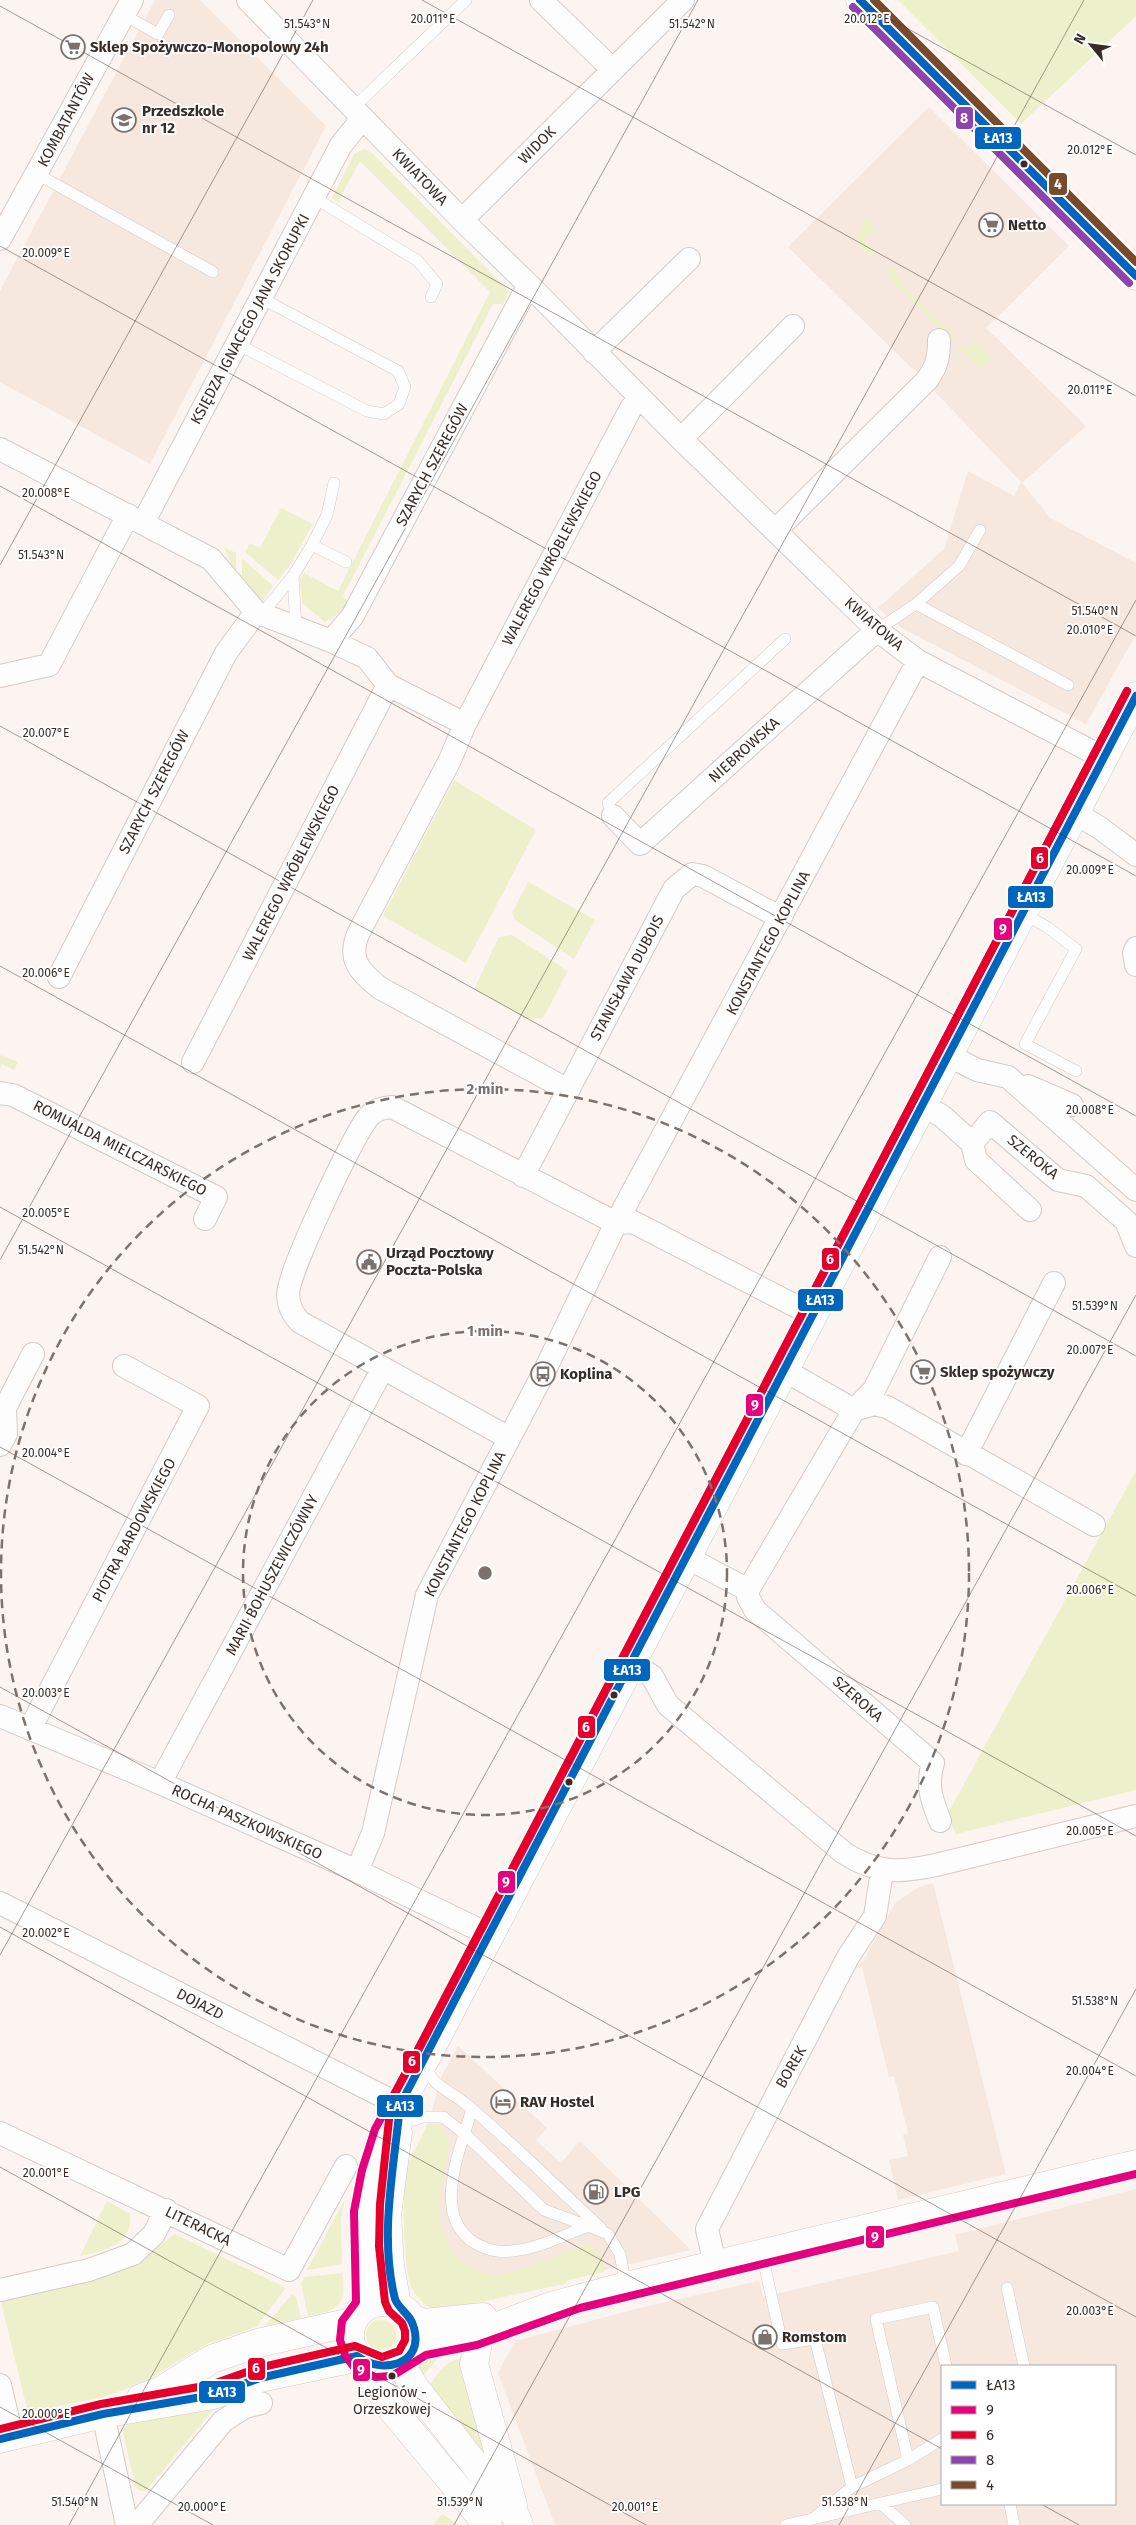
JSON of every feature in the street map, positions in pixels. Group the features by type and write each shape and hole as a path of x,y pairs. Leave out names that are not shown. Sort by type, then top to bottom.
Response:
{"street":[{"name":"KWIATOWA","path":"248,0 462,220 681,439 877,630 918,661 1104,758"},
{"path":"541,0 612,70"},
{"name":"WIDOK","path":"462,220 683,0"},
{"path":"860,0 1136,276"},
{"name":"KOMBATANTÓW","path":"0,240 128,8"},
{"name":"KSIĘDZA IGNACEGO JANA SKORUPKI","path":"0,676 50,665 237,344 357,114"},
{"path":"594,352 689,259"},
{"name":"SZARYCH SZEREGÓW","path":"331,641 352,617 522,297 531,287"},
{"path":"681,439 793,326"},
{"path":"776,530 927,380 937,361 939,340"},
{"name":"WALEREGO WRÓBLEWSKIEGO","path":"568,1090 386,992 370,981 359,968 353,953 354,942 450,760 465,724 631,408 640,398"},
{"path":"0,450 211,559 259,613 331,641 366,658 388,685 465,724"},
{"name":"SZARYCH SZEREGÓW","path":"59,977 226,653 259,613"},
{"name":"NIEBROWSKA","path":"612,816 640,844 877,630"},
{"name":"KONSTANTEGO KOPLINA","path":"357,1871 373,1833 427,1595 509,1438 616,1223 918,661"},
{"name":"WALEREGO WRÓBLEWSKIEGO","path":"193,1062 388,685"},
{"path":"405,2359 415,2343 415,2330 404,2312 390,2266 387,2214 399,2118 427,2056 1136,696"},
{"path":"1074,813 1134,848"},
{"name":"STANISŁAWA DUBOIS","path":"523,1176 674,888 692,874 703,876 781,918"},
{"path":"1136,948 1134,953 1136,965"},
{"path":"948,1055 977,1070 1008,1077 1072,1105"},
{"path":"1008,1077 1136,1190"},
{"name":"ROMUALDA MIELCZARSKIEGO","path":"0,1094 13,1095 216,1197 205,1219"},
{"path":"922,1105 942,1116 972,1143 976,1160 1030,1210"},
{"path":"509,1438 300,1322 290,1311 288,1294 292,1277 326,1196 367,1119 378,1109 392,1107 616,1223 633,1222 813,1315"},
{"name":"SZEROKA","path":"972,1143 990,1122 1058,1180 1086,1186 1126,1221 1136,1246"},
{"path":"686,1557 748,1590 854,1410 874,1390 940,1256"},
{"path":"966,1454 1054,1283"},
{"path":"0,1445 6,1434 5,1408 33,1354"},
{"name":"PIOTRA BARDOWSKIEGO","path":"30,1729 198,1406 124,1366"},
{"name":"MARII BOHUSZEWICZÓWNY","path":"160,1783 383,1368"},
{"path":"784,1370 854,1410 874,1404 887,1407 966,1454 1094,1525"},
{"name":"SZEROKA","path":"748,1590 748,1597 755,1610 933,1763 929,1774 930,1795 940,1821"},
{"path":"631,1663 652,1676 668,1705 844,1853 860,1863 882,1871 918,1869 1136,1816"},
{"name":"ROCHA PASZKOWSKIEGO","path":"0,1716 160,1783 357,1871 490,1935"},
{"name":"BOREK","path":"715,2264 707,2229 848,1957 876,1916 882,1871"},
{"name":"DOJAZD","path":"0,1903 399,2118"},
{"path":"399,2118 384,2133 364,2212 359,2314 350,2340 391,2408 488,2525"},
{"name":"LITERACKA","path":"0,2133 166,2210 289,2270 346,2166"},
{"path":"0,2385 6,2437 103,2414 213,2395 260,2378 345,2360 360,2359 381,2368 405,2359 426,2344 480,2333 548,2307 715,2264 1136,2164"},
{"path":"0,2290 89,2270 133,2254 154,2234 166,2210"},
{"path":"103,2414 162,2390 212,2360 258,2343 359,2314 378,2303 404,2312 424,2323 448,2322 548,2307"},
{"path":"480,2333 474,2364 518,2521"},
{"path":"405,2359 415,2388 518,2521"},
{"path":"137,2525 223,2421 245,2407 261,2403"},
{"path":"103,2414 127,2525"}],"lane":[{"path":"357,114 466,0"},
{"path":"128,8 158,34 169,15"},
{"path":"37,174 213,272"},
{"path":"313,197 418,261 437,284 431,297"},
{"path":"237,344 367,412 384,414 399,404 405,387 398,371 261,298"},
{"path":"259,613 293,576 312,545 327,515 334,483"},
{"path":"877,630 916,604 959,566 980,530"},
{"path":"312,545 346,562"},
{"path":"293,576 296,628"},
{"path":"916,604 1068,685"},
{"path":"612,816 608,803 785,639"},
{"path":"1022,913 1047,927 1076,949 1025,1044 1076,1072"},
{"path":"427,2056 428,2073 435,2083 472,2109 608,2234 620,2254 626,2286"},
{"path":"472,2109 453,2180 451,2205 456,2225 470,2240 485,2249 504,2252 522,2250 588,2226"},
{"path":"399,2118 408,2122 423,2117 443,2117 465,2134 544,2210 608,2234"},
{"path":"762,2254 782,2344 815,2340 852,2487"},
{"path":"1007,2288 1024,2365"},
{"path":"908,2460 876,2319 933,2307 946,2365"},
{"path":"814,2518 852,2487 908,2460 941,2439"},
{"path":"786,2525 941,2489"},
{"path":"880,2503 905,2525"},
{"path":"1010,2505 1014,2525"}],"shaded area":[{"path":"155,0 200,0 326,126 150,464 0,382 0,291"},
{"path":"929,107 1069,246 986,328 1086,426 1022,483 1050,518 1136,563 1136,634 1086,724 902,628 878,608 944,549 968,471 1014,496 1021,482 919,375 788,247"},
{"path":"933,1883 1006,2174 898,2200 889,2160 908,2156 903,2135 908,2133 894,2076 889,2077 862,1967 851,1970 850,1966 863,1962 895,1903 919,1887"},
{"path":"458,2046 547,2128 536,2140 561,2163 580,2141 691,2250 447,2306 425,2139 440,2079"},
{"path":"1136,2189 1136,2525 555,2525 498,2373 515,2341 644,2307 759,2281 763,2297 959,2251 955,2235"}],"green space":[{"path":"898,0 1136,0 1136,16 1021,124"},
{"path":"364,149 370,151 509,291 503,304 493,304 343,596 349,603 333,618 325,622 302,603 300,579 304,573 338,591 490,292 360,161 338,202 332,198 354,154"},
{"path":"865,219 875,229 864,240 875,251 870,255 861,250 858,240 860,228"},
{"path":"890,267 902,279 900,282 955,337 952,340 888,277 887,270"},
{"path":"975,340 993,358 983,368 978,367 959,348 963,344 968,348"},
{"path":"281,508 313,524 290,565 278,580 245,552 250,543 260,548"},
{"path":"224,547 236,553 236,575"},
{"path":"242,558 273,586 262,602 242,581"},
{"path":"454,780 536,830 466,963 383,916"},
{"path":"528,882 595,920 574,959 515,920 512,913"},
{"path":"512,935 568,971 543,1018 527,1019 474,989 499,937"},
{"path":"0,1055 18,1062 14,1070 2,1064 0,1069"},
{"path":"1136,1471 1136,1790 956,1834 947,1815"},
{"path":"427,2124 441,2125 447,2137 448,2151 440,2206 441,2225 448,2244 464,2262 484,2273 501,2274 589,2245 596,2249 601,2256 604,2263 604,2272 569,2280 564,2284 442,2310 433,2309 425,2304 412,2289 409,2280 405,2249 404,2212 405,2180 409,2164"},
{"path":"345,2199 341,2219 342,2264 307,2270"},
{"path":"107,2201 130,2214 130,2224 127,2233 122,2240 107,2249 80,2256"},
{"path":"175,2234 286,2288 256,2327 207,2344 154,2376 129,2388 102,2397 35,2411 27,2409 1,2302 4,2296 136,2262"},
{"path":"342,2273 343,2293 338,2305 327,2312 308,2316 301,2283 304,2277"},
{"path":"292,2294 296,2297 301,2318 265,2326"},
{"path":"381,2320 392,2324 396,2335 392,2346 381,2350 370,2346 366,2335 370,2324"},
{"path":"447,2348 422,2377 419,2365 424,2357"},
{"path":"468,2357 492,2468 428,2387 440,2371 449,2363"},
{"path":"216,2406 148,2488 143,2491 138,2490 135,2485 123,2433 124,2428 129,2424"},
{"path":"442,2514 458,2525 433,2525"}],"transit line":[{"name":"ŁA13","path":"860,0 1136,276"},
{"name":"4","path":"874,0 1136,262"},
{"name":"8","path":"853,7 1129,283"},
{"name":"9","path":"1127,691 418,2051 375,2129 362,2170 354,2211 356,2302 342,2321 340,2340 345,2355 353,2366 375,2377 392,2376 426,2355 477,2345 580,2308 1136,2174"},
{"name":"6","path":"0,2429 101,2404 210,2385 258,2368 355,2346 382,2357 399,2351 405,2340 405,2331 402,2323 389,2311 385,2302 379,2246 380,2204 391,2101 1127,691"},
{"name":"ŁA13","path":"0,2439 103,2414 213,2395 260,2378 357,2356 367,2362 378,2365 399,2363 413,2351 415,2341 414,2328 410,2319 395,2299 388,2251 389,2202 400,2105 1136,696"}],"place":[{"name":"Sklep Spożywczo-Monopolowy 24h","path":"73,47"},
{"name":"Przedszkole nr 12","path":"124,120"},
{"name":"Netto","path":"991,225"},
{"name":"Urząd Pocztowy Poczta-Polska","path":"369,1262"},
{"name":"Sklep spożywczy","path":"923,1372"},
{"name":"Koplina","path":"543,1374"},
{"name":"RAV Hostel","path":"503,2102"},
{"name":"LPG","path":"596,2192"},
{"name":"Romstom","path":"765,2337"},
{"name":"Legionów - Orzeszkowej","path":"392,2376"}]}
